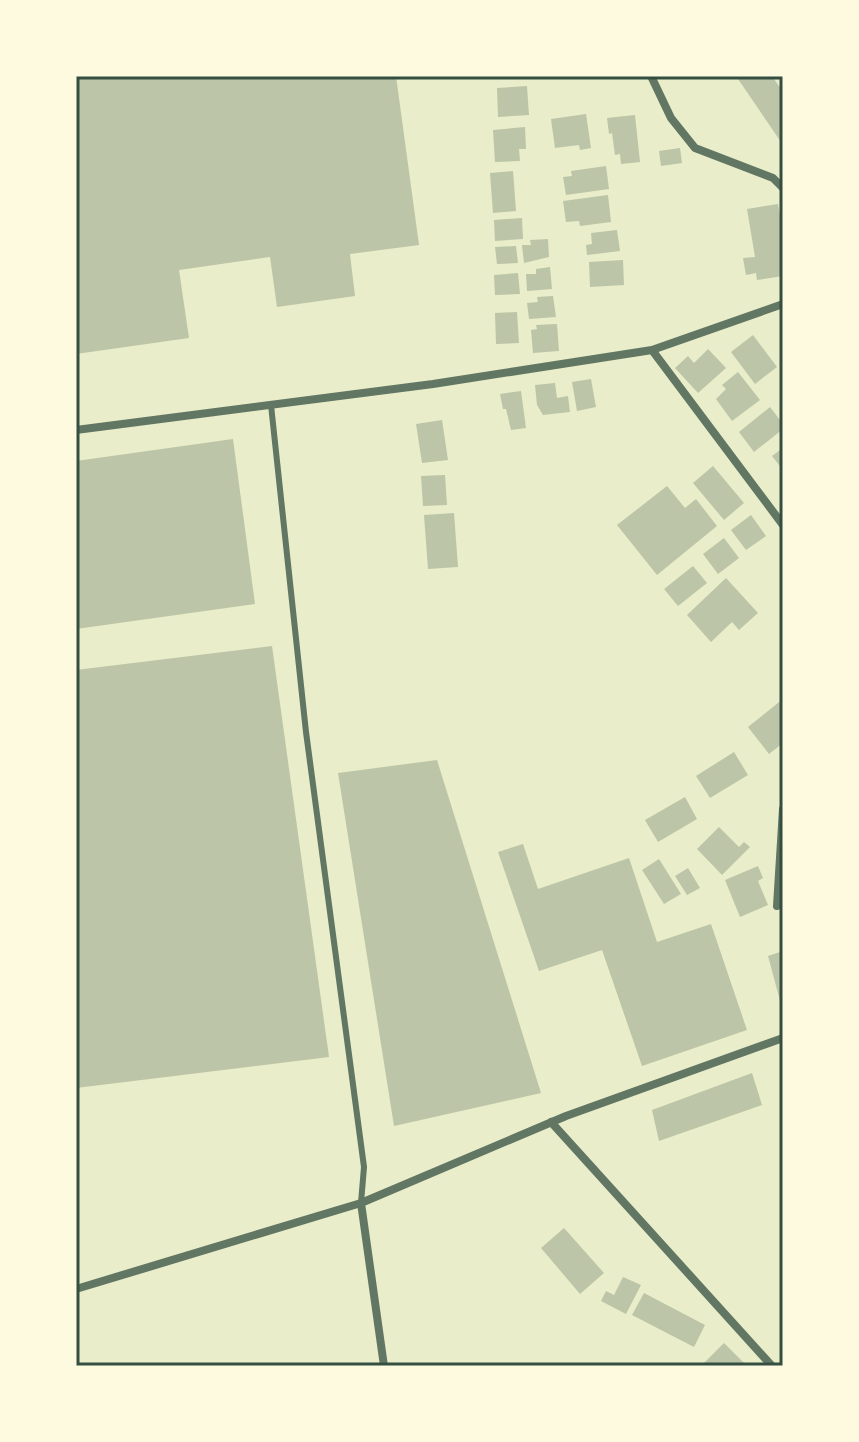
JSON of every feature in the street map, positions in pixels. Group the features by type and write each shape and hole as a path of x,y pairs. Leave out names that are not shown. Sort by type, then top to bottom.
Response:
{"street":[{"path":"651,76 671,118 695,148 773,178 783,188"},
{"path":"76,430 652,350 783,304"},
{"path":"652,350 783,525"},
{"path":"777,906 783,809"},
{"path":"76,1289 361,1203 551,1122 783,1038"},
{"path":"551,1122 772,1366"},
{"path":"361,1203 384,1366"}],"lane":[{"path":"271,405 306,732 364,1167 361,1203"}],"building":[{"path":"76,76 396,76 419,245 350,254 355,296 277,307 270,257 179,270 189,338 76,354"},
{"path":"736,76 772,76 783,92 783,141 781,142"},
{"path":"527,86 529,115 498,117 497,88"},
{"path":"586,114 591,148 580,150 579,145 555,148 551,119"},
{"path":"635,115 640,162 621,164 620,154 615,155 607,118"},
{"path":"525,127 526,149 519,149 520,161 495,162 493,130"},
{"path":"680,148 682,163 661,166 659,151"},
{"path":"606,166 609,189 566,195 563,177 572,176 571,171"},
{"path":"513,171 516,211 493,213 490,173"},
{"path":"608,195 611,222 580,226 579,221 566,222 563,201"},
{"path":"778,204 783,233 783,276 757,280 756,273 746,275 743,258 755,257 747,209"},
{"path":"522,218 523,239 495,241 494,220"},
{"path":"617,230 620,251 587,255 586,245 592,244 591,233"},
{"path":"548,239 549,257 524,263 522,245 531,245 530,240"},
{"path":"516,246 518,263 497,264 495,247"},
{"path":"623,260 624,285 590,287 589,262"},
{"path":"550,267 552,289 527,291 526,274 536,274 536,269"},
{"path":"518,273 520,294 495,295 494,275"},
{"path":"553,296 556,317 529,319 527,303 538,302 537,297"},
{"path":"517,312 519,343 496,344 495,313"},
{"path":"557,324 559,351 533,353 531,330 537,329 536,325"},
{"path":"753,335 777,367 755,384 731,352"},
{"path":"708,349 726,368 698,393 675,368 688,356 694,363"},
{"path":"738,372 760,400 732,421 716,399 726,389 722,385"},
{"path":"591,379 596,407 577,411 572,382"},
{"path":"555,383 557,398 568,396 570,412 543,415 537,405 535,385"},
{"path":"521,391 526,428 511,430 500,394"},
{"path":"770,407 783,424 783,429 754,452 739,432"},
{"path":"442,420 448,460 422,463 416,424"},
{"path":"233,439 255,604 76,629 76,461"},
{"path":"783,448 783,470 772,456"},
{"path":"713,466 744,503 724,520 693,483"},
{"path":"445,475 447,505 423,506 421,476"},
{"path":"667,486 685,508 696,499 717,526 657,575 617,525"},
{"path":"454,513 458,567 428,569 424,515"},
{"path":"751,515 766,536 746,550 731,530"},
{"path":"724,538 739,558 718,574 703,554"},
{"path":"693,566 707,583 678,606 664,589"},
{"path":"726,578 758,613 739,630 732,622 711,642 687,615"},
{"path":"272,646 329,1057 76,1088 76,670"},
{"path":"783,699 783,743 769,754 748,727"},
{"path":"734,752 748,775 710,798 696,776"},
{"path":"437,760 541,1093 394,1126 338,773"},
{"path":"685,797 697,819 658,842 645,820"},
{"path":"719,827 739,847 744,842 750,847 722,875 697,849"},
{"path":"523,844 538,889 629,858 657,942 711,924 747,1030 642,1066 602,950 539,971 498,852"},
{"path":"659,859 681,894 664,904 642,870"},
{"path":"758,866 763,878 758,881 768,905 740,917 725,880"},
{"path":"688,868 700,888 687,895 675,876"},
{"path":"783,951 783,1008 782,1008 768,956"},
{"path":"752,1073 762,1105 659,1141 652,1110"},
{"path":"564,1228 604,1273 580,1294 541,1248"},
{"path":"623,1277 641,1285 626,1314 601,1301 606,1291 614,1295"},
{"path":"644,1293 705,1325 694,1347 632,1315"},
{"path":"724,1343 747,1366 701,1366"}]}
